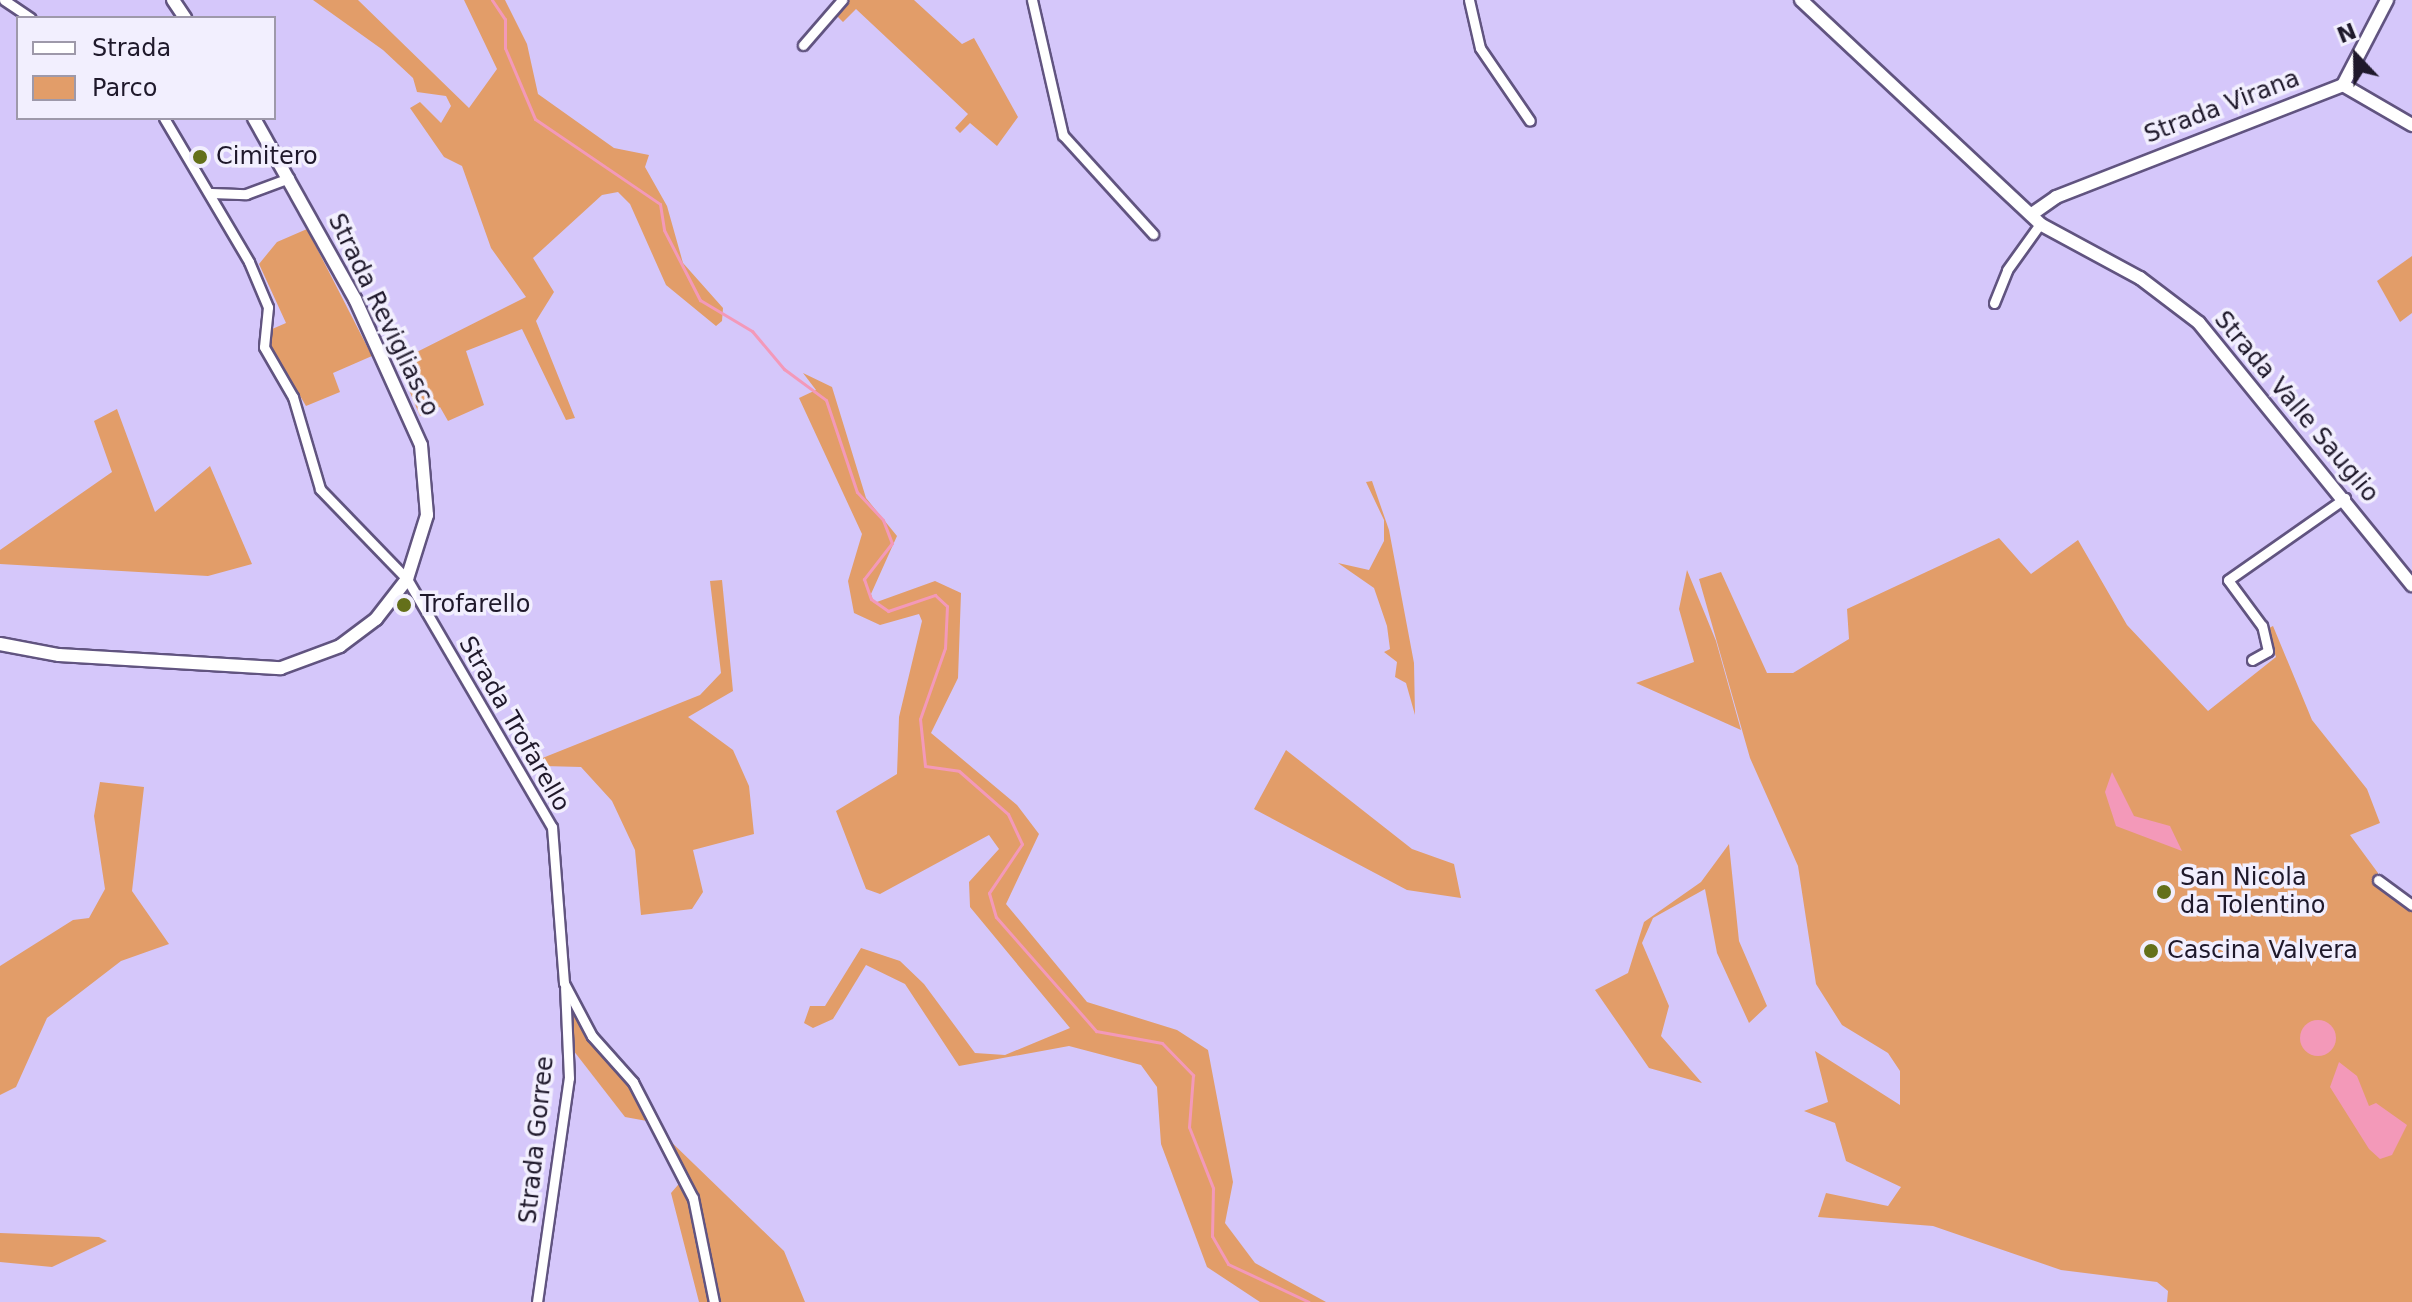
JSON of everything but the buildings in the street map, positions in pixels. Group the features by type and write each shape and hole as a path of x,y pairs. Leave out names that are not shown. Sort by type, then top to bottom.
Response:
{"street":[{"path":"4,0 28,16"},
{"path":"803,45 842,0"},
{"path":"1032,0 1063,135 1153,234"},
{"path":"1469,0 1480,48 1530,121"},
{"name":"Strada Valle Sauglio","path":"1801,0 1937,134 2036,219 2140,278 2199,323 2345,498 2412,585"},
{"path":"2387,0 2343,85 2412,125"},
{"name":"Strada Virana","path":"2036,219 2056,197 2343,85"},
{"name":"Strada Trofarello","path":"165,120 211,193 268,307 264,347 293,397 320,489 407,579 552,827 564,983 592,1036 633,1082 693,1198 714,1302"},
{"name":"Strada Revigliasco","path":"0,644 59,655 281,668 340,646 376,619 407,579 427,515 421,445 289,178 255,120"},
{"path":"211,193 246,194 289,178"},
{"path":"1994,303 2007,270 2036,219"},
{"path":"2252,660 2268,651 2262,626 2228,580 2345,498"},
{"path":"2378,880 2412,905"},
{"name":"Strada Gorree","path":"537,1302 569,1078 564,983"}],"green space":[{"path":"313,0 358,0 469,108 497,69 464,0 505,0 527,44 538,94 614,148 649,155 645,167 667,206 683,263 723,308 722,321 716,326 666,285 630,204 618,192 602,195 533,258 554,292 536,321 575,418 566,420 522,329 466,351 484,405 448,421 440,407 420,416 397,362 526,297 491,248 462,166 444,157 410,108 420,102 441,123 451,106 446,96 417,92 413,78 383,50"},
{"path":"847,0 914,0 962,44 974,38 1018,117 997,146 970,123 960,133 955,128 968,114 856,9 843,22 836,15"},
{"path":"307,229 372,356 333,373 340,392 306,406 263,333 286,323 259,264 277,242"},
{"path":"2412,256 2412,313 2400,322 2377,281"},
{"path":"803,373 832,387 866,498 897,536 871,594 874,603 935,581 961,593 958,678 931,733 1017,805 1039,834 1006,904 1087,1002 1177,1030 1208,1050 1233,1182 1225,1223 1255,1263 1326,1302 1260,1302 1207,1267 1161,1144 1157,1087 1141,1065 1069,1046 959,1066 905,984 866,965 833,1019 813,1028 804,1023 810,1006 825,1006 861,948 900,961 924,984 975,1053 1005,1055 1070,1028 970,907 969,882 999,849 989,835 880,894 866,889 836,811 897,774 899,717 922,621 919,614 880,625 854,613 848,581 862,534 799,398 816,390"},
{"path":"117,409 155,512 210,466 252,564 208,576 0,564 0,550 112,472 94,421"},
{"path":"1372,481 1389,530 1414,663 1415,715 1406,683 1395,677 1397,662 1384,652 1390,649 1387,626 1374,588 1338,563 1369,570 1384,541 1384,520 1366,482"},
{"path":"1999,538 2031,574 2078,540 2127,625 2208,711 2276,657 2267,629 2273,626 2312,720 2367,789 2380,823 2350,835 2378,873 2375,886 2412,911 2412,1302 2167,1302 2168,1291 2157,1282 2061,1270 1933,1226 1818,1217 1826,1193 1888,1206 1901,1187 1846,1161 1835,1123 1804,1111 1828,1102 1815,1051 1900,1105 1900,1071 1888,1053 1842,1025 1816,984 1798,866 1750,758 1699,579 1721,572 1767,673 1793,673 1849,639 1847,609"},
{"path":"1687,570 1716,641 1741,730 1636,683 1694,662 1679,609"},
{"path":"722,580 733,691 688,717 733,750 749,786 754,834 693,850 703,892 692,909 641,915 635,850 612,801 581,767 544,766 540,759 700,695 721,673 710,581"},
{"path":"1286,750 1412,849 1454,864 1461,898 1407,890 1254,809"},
{"path":"100,782 144,787 132,891 169,944 121,961 47,1018 16,1087 0,1095 0,966 73,920 89,918 105,889 94,816"},
{"path":"1729,844 1739,941 1767,1006 1749,1023 1717,953 1705,889 1653,918 1642,943 1669,1006 1661,1036 1702,1083 1649,1068 1595,990 1628,973 1644,922 1701,882"},
{"path":"567,994 631,1084 647,1121 625,1117 573,1050"},
{"path":"663,1134 784,1251 805,1302 699,1302 671,1193 684,1178"},
{"path":"0,1233 99,1237 107,1241 52,1267 0,1262"}],"shaded area":[{"path":"2112,772 2134,816 2170,826 2182,851 2116,826 2105,792"},
{"path":"2318,1020 2331,1025 2336,1038 2331,1051 2318,1056 2305,1051 2300,1038 2305,1025"},
{"path":"2339,1062 2357,1076 2369,1106 2376,1103 2407,1125 2392,1155 2380,1159 2369,1149 2330,1087"}],"waterway":[{"path":"492,0 505,19 505,48 535,119 660,204 664,230 700,300 752,331 784,369 826,400 857,492 883,520 892,543 864,579 871,599 888,611 935,595 947,606 945,648 920,719 925,766 959,771 1008,814 1022,844 989,893 996,917 1096,1031 1162,1043 1193,1075 1189,1127 1213,1188 1212,1236 1228,1264 1309,1302"}],"place":[{"name":"Cimitero","path":"200,157"},
{"name":"Trofarello","path":"404,605"},
{"name":"San Nicola da Tolentino","path":"2164,892"},
{"name":"Cascina Valvera","path":"2151,951"}]}
